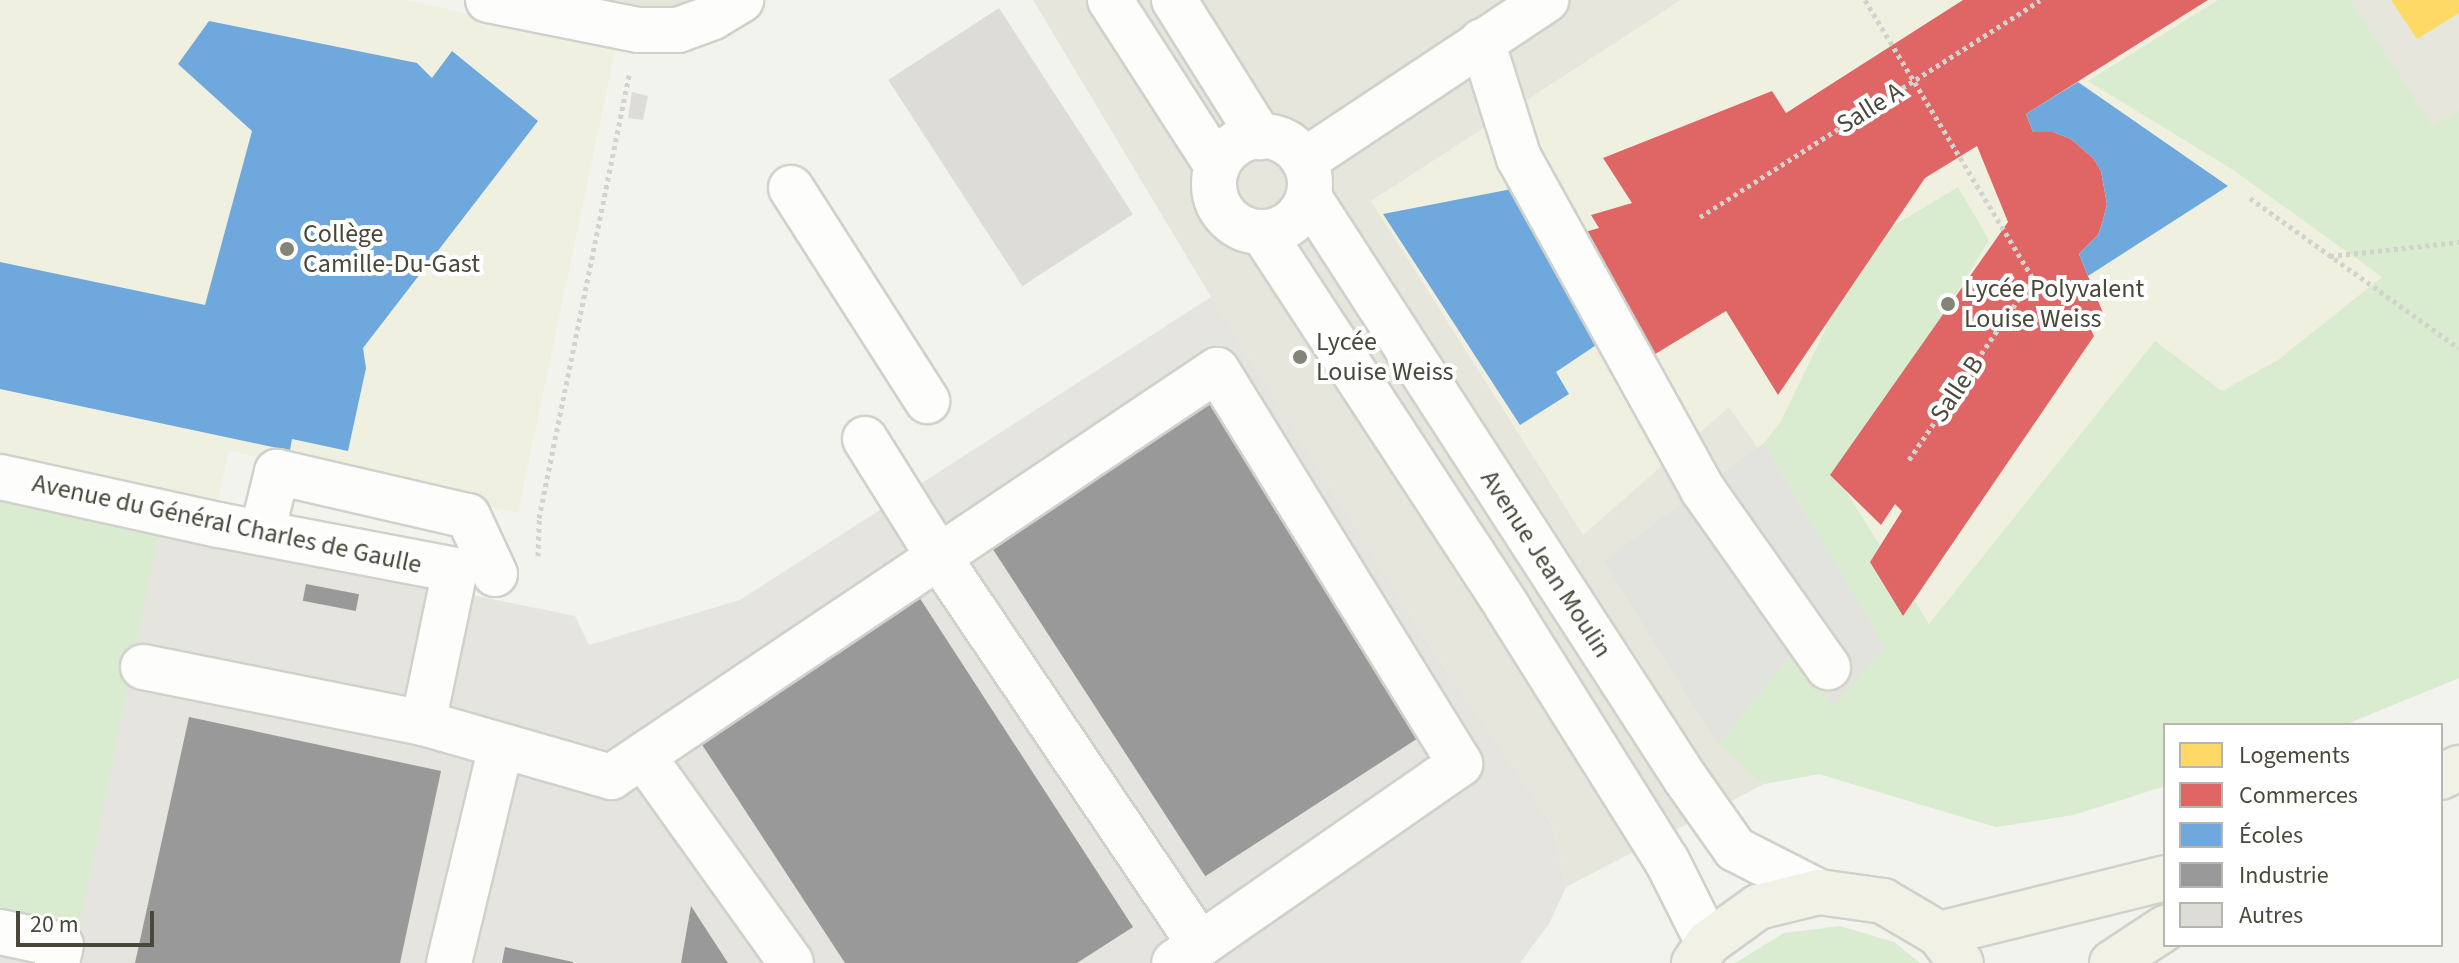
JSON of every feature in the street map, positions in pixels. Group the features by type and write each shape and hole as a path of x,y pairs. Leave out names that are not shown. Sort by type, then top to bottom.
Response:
{"main road":[{"path":"1701,953 1758,907 1819,892 1883,901 1950,948 2163,879"},
{"path":"2112,963 2163,929"}],"street":[{"path":"488,0 638,30 678,30 713,17 741,0"},
{"path":"1110,0 1217,166"},
{"path":"1174,0 1260,137"},
{"path":"1307,179 1285,142 1260,137 1234,145 1217,166 1214,181 1221,211 1240,226 1263,233 1292,223 1307,179 1488,23 1546,0"},
{"path":"1488,23 1519,158 1703,490 1828,667"},
{"name":"Avenue Jean Moulin","path":"1307,179 1685,778 1735,849 1819,892"},
{"path":"791,188 927,401"},
{"path":"1263,233 1508,608 1667,861 1701,953"},
{"path":"143,667 423,723 611,777 938,556 1217,370 1460,764 1187,954 938,556 865,439"},
{"path":"262,533 277,472 468,516 475,572 423,723"},
{"name":"Avenue du Général Charles de Gaulle","path":"0,477 262,533 475,572"},
{"path":"449,963 501,746"},
{"path":"643,756 791,963"},
{"path":"0,932 61,945 57,963"}],"path":[{"path":"1865,0 1916,79"},
{"name":"Salle A","path":"1700,217 2040,0"},
{"path":"538,562 539,518 638,30"},
{"name":"Salle B","path":"1908,461 2033,278 1916,79"},
{"path":"2250,198 2459,348"},
{"path":"2330,256 2459,242"}],"shaded area":[{"name":"Collège Camille-Du-Gast","path":"0,0 407,0 616,47 518,513 229,451 217,504 0,459"},
{"path":"590,0 711,0 682,19"},
{"name":"Lycée Polyvalent Louise Weiss","path":"1033,0 2459,0 2459,678 2349,723 2163,723 2163,787 2073,815 1996,827 1819,774 1764,784 1566,887 1552,824 1420,631 1211,297"},
{"name":"Lycée Polyvalent Louise Weiss","path":"1681,0 2232,0 2338,138 2459,502 1899,648 1729,407 1583,535 1371,201"},
{"path":"1211,297 1420,631 1552,824 1566,887 1549,924 1520,963 0,963 0,499 575,616 589,645 740,600"},
{"path":"1764,443 1885,648 1833,705 1793,651 1718,745 1604,561"}],"green space":[{"path":"2218,0 2350,0 2433,127 2459,109 2459,678 2349,723 2163,723 2163,787 2073,815 1996,827 1819,774 1764,784 1718,745 1793,650 1885,648 1764,443 1781,421 1826,328 1803,280 1958,187 1989,240 1841,483 1929,624 2155,341 2222,391 2278,360 2382,277 2233,170 2088,81"},
{"path":"0,499 159,531 79,927 0,911"},
{"path":"1840,926 1894,942 1920,963 1735,963 1784,933"}],"building: Logements":[{"path":"2391,0 2459,0 2459,13 2417,39"}],"building: Commerces":[{"path":"1963,0 2208,0 2026,114 2033,132 2053,132 2071,139 2093,158 2101,171 2107,204 2103,220 2098,235 2079,254 2103,313 2091,330 2094,336 1903,616 1870,562 1902,511 1895,504 1881,525 1830,475 2008,222 1977,146 1925,178 1778,395 1726,311 1647,359 1623,321 1633,314 1626,303 1614,311 1567,237 1599,228 1591,215 1632,203 1603,158 1772,91 1786,113"}],"building: Écoles":[{"path":"209,21 417,63 432,78 452,51 538,121 363,348 366,368 348,451 292,439 290,450 282,449 0,389 0,262 205,305 252,131 178,64"},
{"path":"2078,82 2228,186 2088,276 2079,254 2098,235 2103,220 2107,204 2101,171 2093,158 2071,139 2053,132 2033,132 2026,114"},
{"path":"1517,188 1611,335 1556,372 1569,394 1520,425 1383,214"}],"building: Industrie":[{"path":"1211,404 1425,734 1205,876 991,547"},
{"path":"306,584 359,594 356,611 303,601"},
{"path":"919,597 1133,927 1077,963 845,963 699,740"},
{"path":"189,717 441,771 400,963 135,963"},
{"path":"691,906 728,963 681,963"},
{"path":"505,947 573,962 573,963 502,963"}],"building: Autres":[{"path":"999,8 1133,214 1022,286 888,80"},
{"path":"632,92 648,96 643,120 628,118"}],"place":[{"name":"Collège Camille-Du-Gast","path":"287,249"},
{"name":"Lycée Polyvalent Louise Weiss","path":"1948,304"},
{"name":"Lycée Louise Weiss","path":"1300,357"}]}
